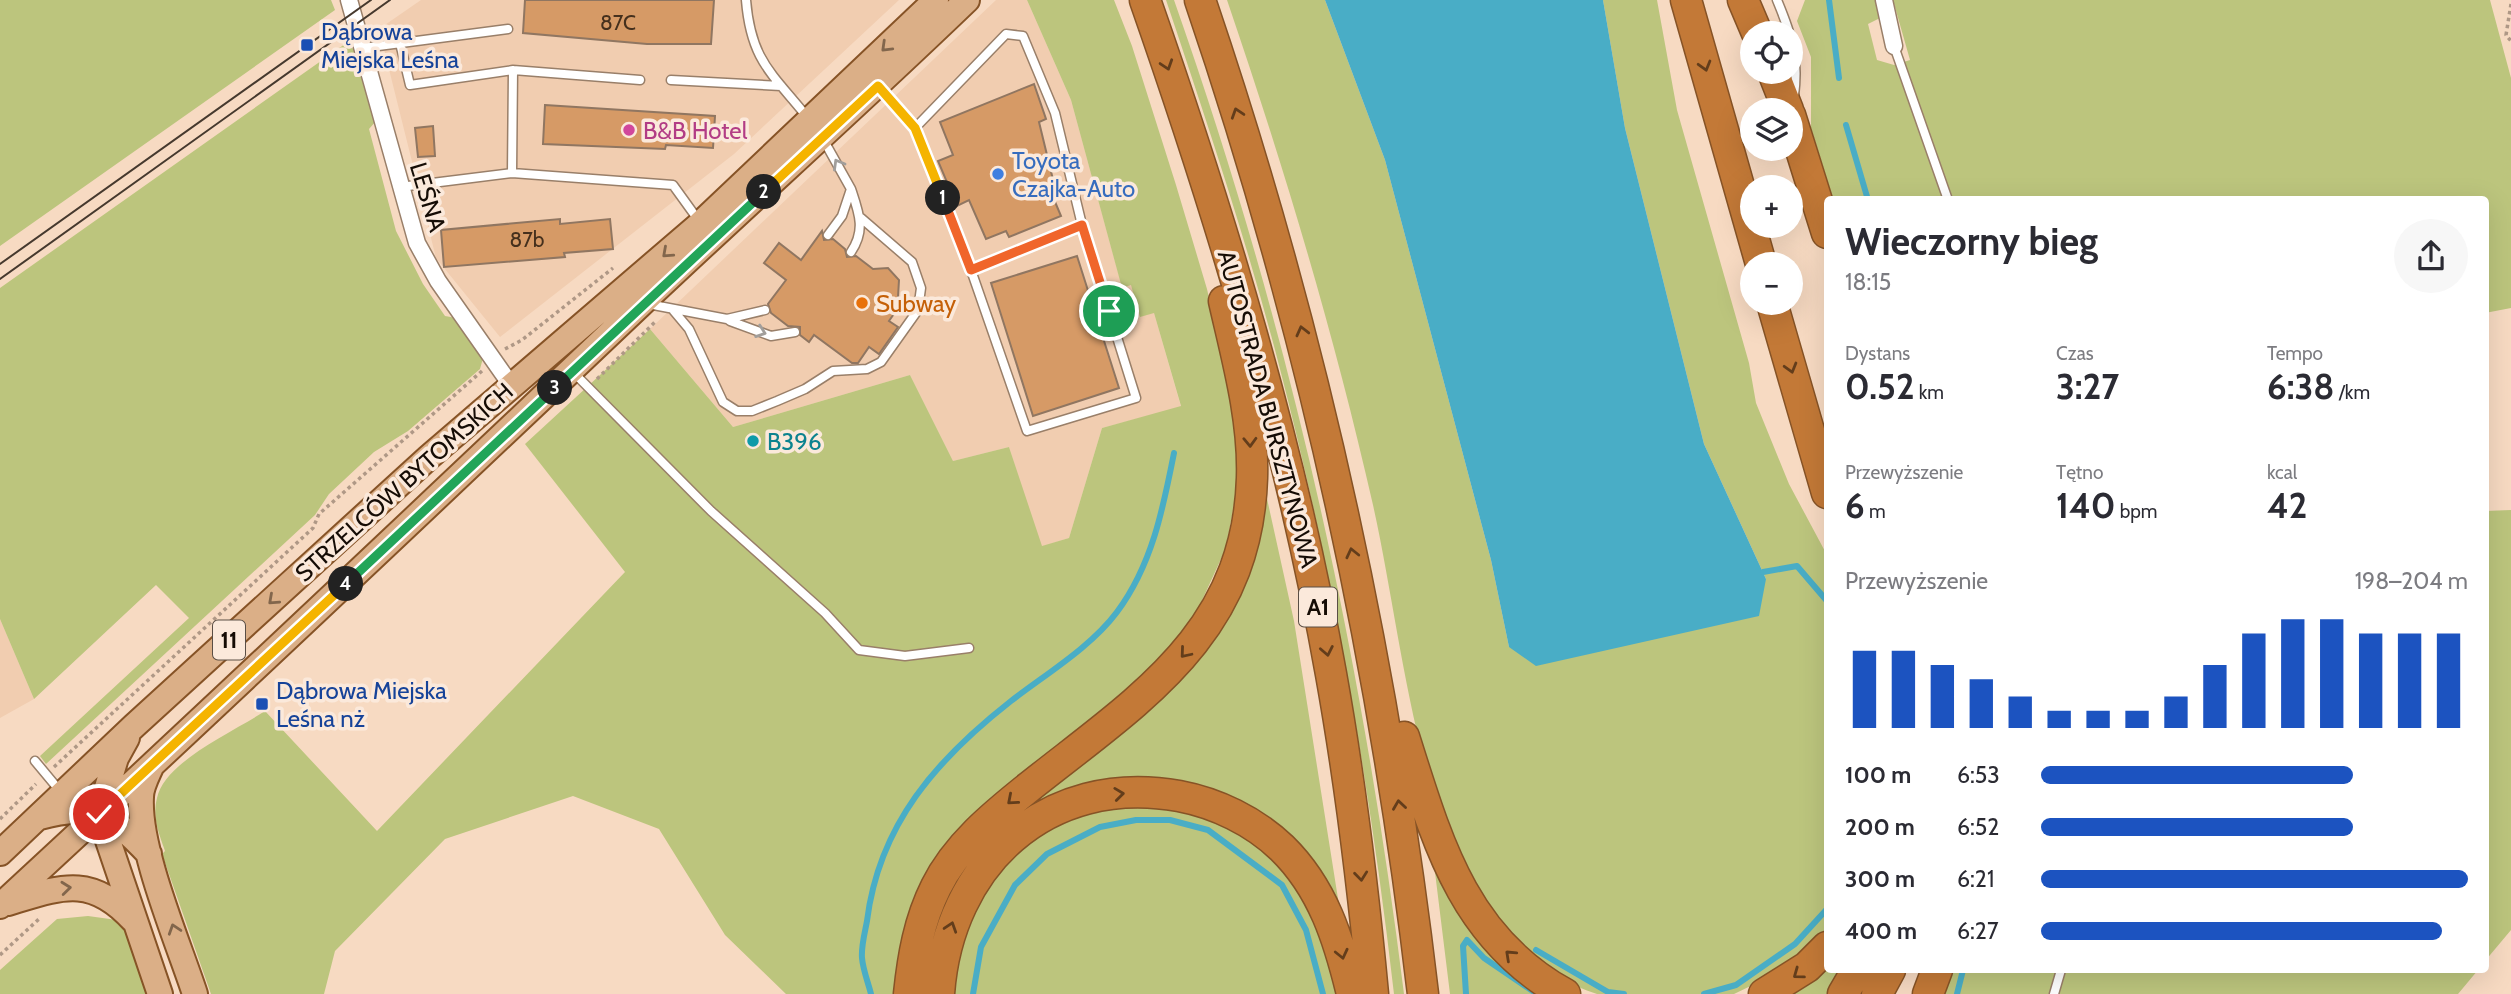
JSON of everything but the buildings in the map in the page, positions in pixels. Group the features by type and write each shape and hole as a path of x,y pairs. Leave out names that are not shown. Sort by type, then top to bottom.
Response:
{"highway":[{"name":"AUTOSTRADA BURSZTYNOWA","path":"1145,0 1253,334 1313,580 1359,852 1373,994"},
{"name":"AUTOSTRADA BURSZTYNOWA","path":"1200,0 1254,164 1301,329 1367,620 1395,776 1423,994"},
{"path":"1686,0 1758,252"},
{"path":"1743,0 1752,21"},
{"path":"1803,156 1824,223"},
{"path":"909,994 916,941 923,916 937,885 960,851 1013,799 1101,733 1160,682 1195,641 1226,589 1244,531 1252,477 1250,428 1223,300 1220,229"},
{"path":"1775,315 1824,483"},
{"path":"1367,620 1424,800 1454,877 1500,945 1533,974 1565,994"},
{"path":"939,994 941,958 955,915 974,880 1010,839 1031,823 1086,799 1119,793 1155,792 1222,808 1281,848 1315,889 1333,926 1352,994"},
{"path":"1764,994 1807,967 1824,950"},
{"path":"1843,994 1855,973"},
{"path":"1877,994 1888,973"},
{"path":"1928,994 1936,973"}],"main road":[{"name":"STRZELCÓW BYTOMSKICH","path":"0,905 572,371 816,130 936,0"},
{"name":"STRZELCÓW BYTOMSKICH","path":"0,853 36,818 54,783 134,726 512,385 700,224 816,130 878,86 967,0"},
{"path":"134,726 116,758 99,814 160,994"},
{"path":"151,766 141,793 149,854 195,994"},
{"path":"36,818 70,809 99,814 117,823 149,854"},
{"path":"0,905 76,887 105,894 136,923"}],"street":[{"name":"LEŚNA","path":"349,0 400,187 422,253 438,281 512,385"},
{"path":"1884,0 1894,46"}],"lane":[{"path":"746,0 749,30 755,50 816,130 850,189 861,218 860,239 851,252"},
{"path":"1777,0 1793,38 1797,70 1793,98"},
{"path":"363,48 508,29"},
{"path":"878,86 915,128 971,270 1027,431 1136,398 1082,225 1055,113 1023,36 1006,34 915,128"},
{"path":"400,43 410,85 513,70 639,80"},
{"path":"1894,46 1947,196"},
{"path":"512,173 513,70"},
{"path":"671,80 781,86"},
{"path":"400,187 512,173 673,185 700,224"},
{"path":"828,235 842,216 850,189"},
{"path":"673,310 689,329 723,402 737,411 752,411 806,389 833,371 867,369 881,362 918,310 921,288 912,262 861,218"},
{"path":"971,270 1082,225"},
{"path":"642,303 727,320 771,336 795,332"},
{"path":"727,320 765,310"},
{"path":"572,371 711,510 825,612 859,650 905,656 969,648"},
{"path":"35,761 54,783"},
{"path":"2054,994 2060,973"}],"path":[{"path":"2511,4 2506,35 2511,41"},
{"path":"0,819 54,783 313,528 319,514 409,433 463,390"},
{"path":"0,955 45,916"}],"shaded area":[{"path":"421,0 899,0 734,154 500,337 436,258 379,29"},
{"path":"996,0 1027,0 1071,100 1122,287 1131,284 1154,313 1181,407 1102,428 1069,538 1041,547 1009,447 953,461 910,375 733,427 650,329"},
{"path":"0,619 34,699 0,718"}],"green space":[{"path":"0,0 331,0 335,10 0,246"},
{"path":"1027,0 1114,0 1132,46 1207,289 1236,415 1238,483 1226,548 1188,631 1158,667 990,802 899,994 786,994 725,935 659,829 573,796 445,839 335,951 324,994 211,994 162,854 165,851 155,812 163,784 187,759 265,711 377,831 625,572 525,444 650,329 733,427 910,375 953,461 1009,447 1042,546 1069,538 1102,428 1181,406 1154,313 1140,317 1131,285 1122,288 1071,100"},
{"path":"1166,0 1174,0 1253,245 1316,491 1343,614 1366,739 1387,865 1404,994 1394,994 1374,837 1348,680 1299,446 1241,230"},
{"path":"1227,0 1325,0 1385,160 1491,560 1509,647 1766,579 1704,444 1625,128 1603,0 1657,0 1677,110 1749,363 1756,403 1789,484 1824,549 1824,932 1811,949 1761,981 1734,994 1597,994 1552,973 1531,958 1496,921 1468,879 1441,816 1416,729 1382,548 1358,441 1325,314"},
{"path":"1805,0 1876,0 1880,18 1868,24 1877,60 1894,65 1910,60 1893,0 2490,0 2511,78 2511,308 2489,312 2489,196 1832,196 1811,128 1811,57 1803,36 1803,21 1797,21"},
{"path":"345,44 357,51 376,121 369,129 396,231 423,284 445,316 456,318 483,358 480,369 408,431 374,452 329,494 315,515 46,764 40,756 189,618 156,585 34,699 0,619 0,288"},
{"path":"1264,485 1294,621 1339,905 1211,794 1023,820 930,994 920,994 921,969 943,900 988,835 1185,672"},
{"path":"2511,510 2511,930 2489,956 2489,511"},
{"path":"1126,806 1190,809 1232,827 1268,854 1298,888 1322,927 1342,994 953,994 967,922 983,892 998,872 1033,839 1054,826 1100,810"},
{"path":"1433,856 1547,994 1450,994"},
{"path":"88,916 117,920 135,946 147,994 0,994 0,970 57,919"},
{"path":"1824,962 1824,973 1842,973 1828,994 1782,994"},
{"path":"1948,973 2476,973 2458,994 1941,994"}],"water":[{"path":"1325,0 1603,0 1625,128 1704,444 1766,579 1759,616 1536,666 1509,647 1491,560 1385,160"}],"waterway":[{"path":"1829,0 1839,78"},
{"path":"1846,125 1867,196"},
{"path":"871,994 863,962 863,939 874,886 884,854 898,824 916,796 959,746 1011,701 1067,660 1094,637 1117,612 1148,556 1174,453"},
{"path":"1763,572 1797,566 1824,598"},
{"path":"973,994 981,947 1015,885 1047,854 1100,827 1136,820 1170,820 1208,830 1282,885 1306,930 1323,994"},
{"path":"1704,994 1736,985 1795,944 1824,912"},
{"path":"1466,994 1463,946 1467,940 1484,958 1537,994"},
{"path":"1536,950 1608,992 1624,994"},
{"path":"1957,994 1962,973"}],"tram line":[{"path":"0,264 371,0"},
{"path":"0,279 390,0"}],"place":[{"name":"Dąbrowa Miejska Leśna","path":"307,45"},
{"name":"B&B Hotel","path":"629,130"},
{"name":"Toyota Czajka-Auto","path":"998,174"},
{"name":"Subway","path":"862,303"},
{"name":"B396","path":"753,441"},
{"name":"Dąbrowa Miejska Leśna nż","path":"262,704"}],"route":[{"path":"99,814 503,438 642,303 878,86 915,128 971,270 1082,225 1109,311"}]}
